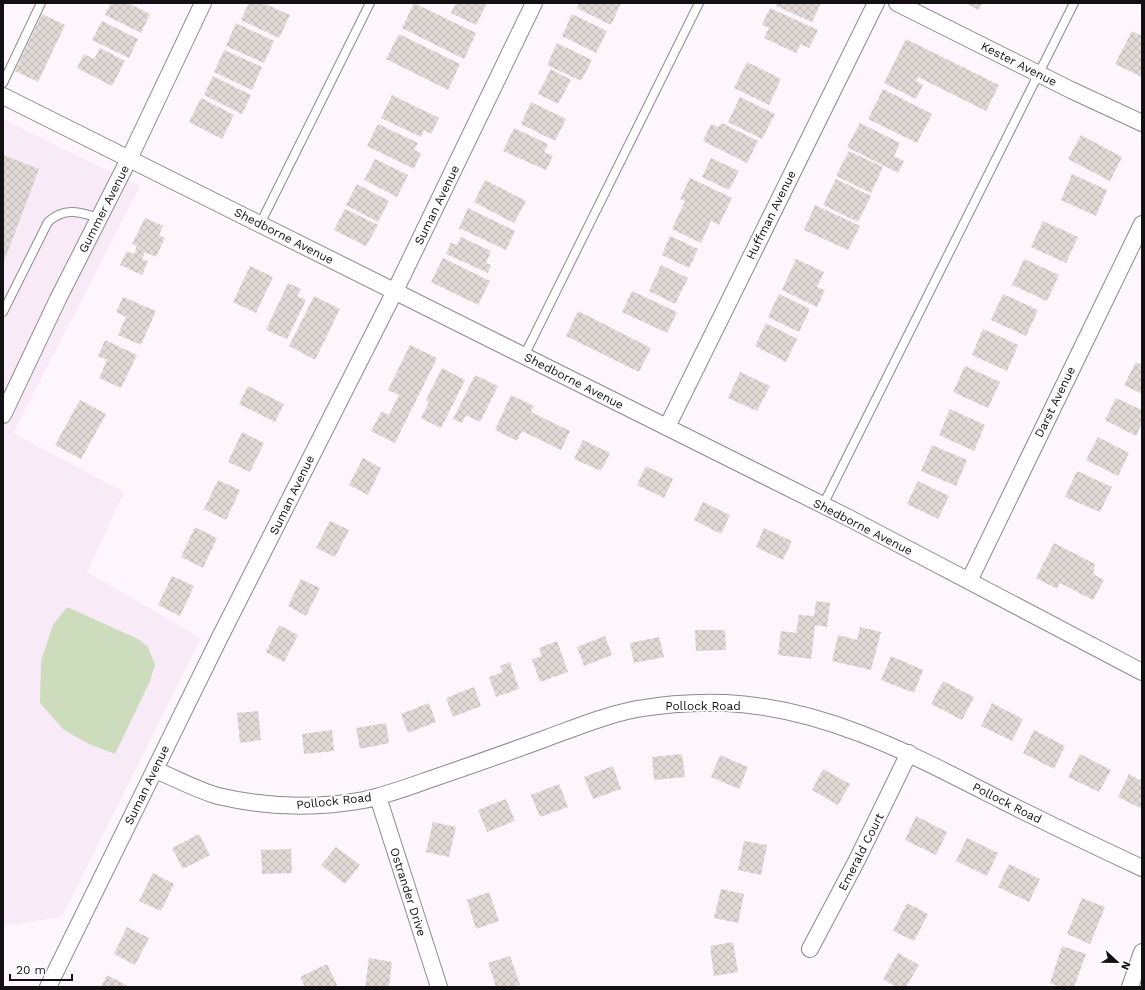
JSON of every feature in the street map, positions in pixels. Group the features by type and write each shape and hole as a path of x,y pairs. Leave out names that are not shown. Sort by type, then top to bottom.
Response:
{"street":[{"name":"Gummer Avenue","path":"3,415 129,159 203,3"},
{"name":"Suman Avenue","path":"48,987 324,430 395,291 534,3"},
{"name":"Huffman Avenue","path":"667,427 876,3"},
{"name":"Kester Avenue","path":"897,3 1039,74 1142,123"},
{"name":"Shedborne Avenue","path":"3,96 823,505 1142,672"},
{"name":"Darst Avenue","path":"969,581 1142,224"},
{"name":"Pollock Road","path":"155,770 215,795 251,802 288,806 325,805 378,797 600,719 637,709 675,704 727,703 772,709 801,715 857,731 909,753 1040,820 1142,868"},
{"name":"Emerald Court","path":"810,949 857,860 909,753"},
{"name":"Ostrander Drive","path":"378,797 440,987"},
{"path":"1130,987 1142,952"}],"lane":[{"path":"3,83 41,3"},
{"path":"260,224 370,3"},
{"path":"524,356 699,3"},
{"path":"823,505 1074,3"},
{"path":"3,312 48,222 57,214 67,212 99,218"}],"shaded area":[{"path":"3,119 140,186 13,433 124,492 87,572 201,638 62,917 3,926"}],"green space":[{"path":"67,607 138,639 148,647 155,665 150,681 115,754 91,745 64,730 40,703 41,661 53,625"}],"building":[{"path":"111,3 128,3 150,14 141,33 105,15"},
{"path":"249,3 263,3 290,15 279,38 241,20"},
{"path":"414,3 476,33 464,59 402,28"},
{"path":"456,3 482,3 486,5 476,25 451,13"},
{"path":"579,3 621,3 611,25 577,8"},
{"path":"777,3 821,3 812,22 776,6"},
{"path":"965,3 982,3 979,10"},
{"path":"770,8 818,30 809,48 801,44 796,53 764,38 769,28 762,25"},
{"path":"42,14 65,25 38,82 15,71"},
{"path":"572,14 607,31 596,53 562,36"},
{"path":"102,21 138,39 129,58 92,40"},
{"path":"236,23 274,41 264,63 226,46"},
{"path":"1132,31 1142,36 1142,77 1115,64"},
{"path":"399,34 460,64 448,90 386,59"},
{"path":"906,39 999,85 986,111 918,77 916,81 923,85 916,99 884,83"},
{"path":"557,43 592,60 581,81 547,65"},
{"path":"100,48 125,61 112,86 77,68 84,54 94,59"},
{"path":"224,50 262,67 252,90 214,72"},
{"path":"747,62 781,79 769,105 734,88"},
{"path":"551,69 571,80 558,104 538,94"},
{"path":"213,76 251,95 242,114 204,95"},
{"path":"883,89 932,114 917,143 868,119"},
{"path":"392,95 439,118 431,134 424,130 421,137 381,118"},
{"path":"740,97 775,114 762,139 728,122"},
{"path":"201,98 234,115 222,139 189,122"},
{"path":"531,102 566,119 555,141 521,124"},
{"path":"722,123 758,141 747,163 703,141 711,124 718,127"},
{"path":"860,123 900,143 894,156 904,161 898,173 847,147"},
{"path":"378,124 418,143 414,150 421,153 414,169 367,146"},
{"path":"514,128 548,144 544,152 553,156 546,170 503,151"},
{"path":"1081,135 1122,157 1110,181 1068,159"},
{"path":"849,151 883,167 871,193 836,176"},
{"path":"3,155 39,169 3,264"},
{"path":"711,158 739,171 729,190 702,177"},
{"path":"375,159 408,175 397,197 364,180"},
{"path":"1072,174 1107,190 1096,216 1061,200"},
{"path":"690,178 732,198 719,225 711,221 701,243 672,229 685,201 680,199"},
{"path":"836,179 871,196 858,222 823,205"},
{"path":"485,180 526,201 514,223 474,202"},
{"path":"357,184 389,201 378,222 346,205"},
{"path":"815,205 860,226 848,250 804,230"},
{"path":"468,208 515,231 506,250 459,228"},
{"path":"345,209 378,225 366,246 334,230"},
{"path":"145,218 163,226 159,235 165,238 156,257 145,252 142,259 148,261 142,275 120,265 127,251 134,254 137,246 132,244"},
{"path":"1043,221 1078,237 1066,263 1031,247"},
{"path":"670,236 698,249 689,268 662,255"},
{"path":"461,237 491,251 486,263 491,265 488,273 446,254 451,243 457,245"},
{"path":"443,258 490,281 478,305 431,282"},
{"path":"796,259 824,272 817,287 825,290 817,307 782,290"},
{"path":"1024,259 1059,275 1047,301 1012,285"},
{"path":"661,265 688,278 675,304 649,291"},
{"path":"250,266 273,277 256,313 233,302"},
{"path":"288,283 301,289 297,296 306,300 287,339 266,330"},
{"path":"632,291 677,312 667,333 622,312"},
{"path":"779,294 810,309 799,332 768,317"},
{"path":"1003,294 1038,310 1026,336 991,320"},
{"path":"314,296 340,309 315,360 289,346"},
{"path":"123,297 156,311 141,345 118,335 126,317 116,312"},
{"path":"578,311 651,348 639,372 566,336"},
{"path":"766,323 797,339 786,362 755,346"},
{"path":"983,329 1018,345 1007,371 972,355"},
{"path":"105,340 137,355 121,388 99,378 107,360 98,356"},
{"path":"410,345 437,358 395,443 371,431 382,411 389,415 399,395 388,390"},
{"path":"1136,362 1142,365 1142,394 1124,385"},
{"path":"965,366 1000,382 988,408 953,392"},
{"path":"442,368 465,380 441,428 421,418 429,402 426,400"},
{"path":"740,372 770,386 757,411 728,398"},
{"path":"475,375 498,386 480,422 466,415 462,423 453,419"},
{"path":"248,386 284,404 275,422 239,404"},
{"path":"511,395 534,406 531,412 570,431 561,450 522,431 517,441 495,430"},
{"path":"1116,398 1142,410 1142,423 1136,436 1105,420"},
{"path":"80,400 106,414 81,459 55,445"},
{"path":"950,409 985,425 974,451 939,435"},
{"path":"242,432 264,443 250,472 228,462"},
{"path":"1098,437 1129,453 1118,476 1086,460"},
{"path":"583,440 610,453 601,471 574,459"},
{"path":"932,445 967,460 956,486 921,471"},
{"path":"363,458 381,468 368,495 349,485"},
{"path":"646,466 673,479 664,498 637,485"},
{"path":"1077,471 1112,487 1100,512 1065,497"},
{"path":"218,480 240,490 226,520 204,509"},
{"path":"918,481 949,496 938,519 907,504"},
{"path":"703,502 730,515 721,534 694,520"},
{"path":"330,521 349,530 335,557 316,548"},
{"path":"195,527 217,538 203,568 181,557"},
{"path":"764,528 792,541 783,560 756,547"},
{"path":"1054,543 1095,564 1093,574 1104,580 1093,600 1060,583 1057,589 1036,578"},
{"path":"172,576 194,586 180,616 158,605"},
{"path":"301,579 320,588 306,616 288,606"},
{"path":"816,601 830,603 827,627 815,625 811,659 778,655 781,631 796,633 799,615 814,616"},
{"path":"279,625 298,635 284,662 266,652"},
{"path":"860,627 881,632 871,670 832,661 838,635 857,640"},
{"path":"695,630 725,630 726,650 696,651"},
{"path":"605,636 612,655 584,666 577,647"},
{"path":"659,637 664,657 634,663 630,643"},
{"path":"557,641 568,672 540,682 532,659 542,656 539,648"},
{"path":"891,656 923,670 914,693 881,680"},
{"path":"510,662 519,689 496,697 489,677 503,672 500,666"},
{"path":"943,681 974,697 962,720 931,704"},
{"path":"474,687 481,706 453,717 446,698"},
{"path":"429,703 436,722 408,733 401,714"},
{"path":"992,703 1023,719 1012,741 981,726"},
{"path":"258,711 261,740 240,743 237,713"},
{"path":"386,723 389,743 360,749 356,728"},
{"path":"332,730 334,751 304,754 302,734"},
{"path":"1034,730 1065,746 1054,769 1023,753"},
{"path":"682,754 685,777 654,780 652,757"},
{"path":"1080,754 1111,770 1099,792 1068,777"},
{"path":"720,755 748,767 739,789 711,777"},
{"path":"613,766 621,789 593,799 584,777"},
{"path":"823,769 850,784 838,805 812,790"},
{"path":"1129,774 1142,781 1142,809 1118,797"},
{"path":"559,784 568,807 540,817 531,795"},
{"path":"506,799 515,821 487,832 478,810"},
{"path":"916,816 947,832 936,855 905,840"},
{"path":"433,822 456,827 449,857 426,852"},
{"path":"199,834 210,855 183,869 172,848"},
{"path":"967,838 998,853 987,876 956,861"},
{"path":"744,841 767,845 761,875 738,870"},
{"path":"336,847 360,865 345,884 321,865"},
{"path":"291,849 292,873 262,874 261,850"},
{"path":"1009,864 1040,879 1029,902 998,887"},
{"path":"153,873 174,884 161,911 139,901"},
{"path":"721,889 744,894 738,923 714,918"},
{"path":"489,892 499,921 476,929 467,900"},
{"path":"1082,898 1105,907 1090,944 1067,934"},
{"path":"907,903 928,914 914,941 893,931"},
{"path":"127,927 149,938 135,965 114,954"},
{"path":"733,942 738,972 714,976 710,946"},
{"path":"1062,946 1086,954 1074,987 1061,987 1050,983"},
{"path":"898,953 919,965 906,987 896,987 883,979"},
{"path":"510,956 520,985 513,987 496,987 488,963"},
{"path":"369,958 392,962 389,987 365,987"},
{"path":"327,964 337,985 334,987 305,987 300,977"},
{"path":"107,975 128,986 101,987"}]}
